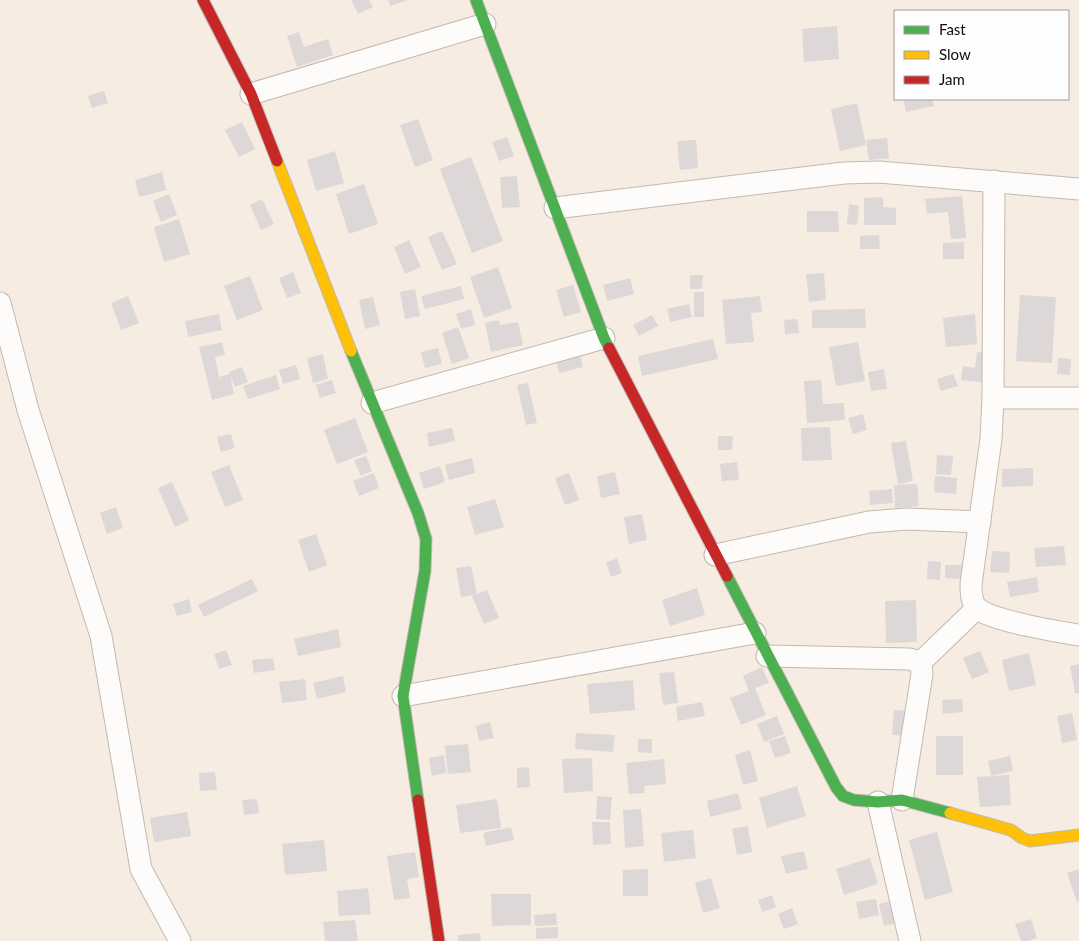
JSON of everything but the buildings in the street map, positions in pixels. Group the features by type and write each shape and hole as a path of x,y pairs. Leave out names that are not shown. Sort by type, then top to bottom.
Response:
{"street":[{"path":"203,0 251,94 372,403 418,513 426,539 425,571 404,696 439,941"},
{"path":"476,0 604,338 836,787 843,796 848,798 878,802 902,800 1011,830 1022,838 1030,840 1040,841 1079,835"},
{"path":"251,94 485,24"},
{"path":"555,208 844,172 879,172 1079,189"},
{"path":"994,181 993,398 991,439 971,584 972,596 977,608 987,613 1004,619 1079,635"},
{"path":"0,304 28,410 101,636 141,869 180,941"},
{"path":"372,403 604,338"},
{"path":"993,398 1079,398"},
{"path":"715,555 869,522 907,519 980,522"},
{"path":"921,662 977,608"},
{"path":"404,696 755,633"},
{"path":"767,656 909,658 921,662"},
{"path":"902,800 922,674 921,662"},
{"path":"878,802 910,941"}],"traffic: fast":[{"path":"476,0 609,348"},
{"path":"351,351 418,513 426,539 425,571 403,696 418,800"},
{"path":"727,576 836,787 843,796 854,800 878,802 902,800 950,813"}],"traffic: slow":[{"path":"277,161 351,351"},
{"path":"950,813 1011,830 1030,841 1079,835"}],"traffic: jam":[{"path":"203,0 251,94 277,161"},
{"path":"609,348 727,576"},
{"path":"418,800 439,941"}]}
